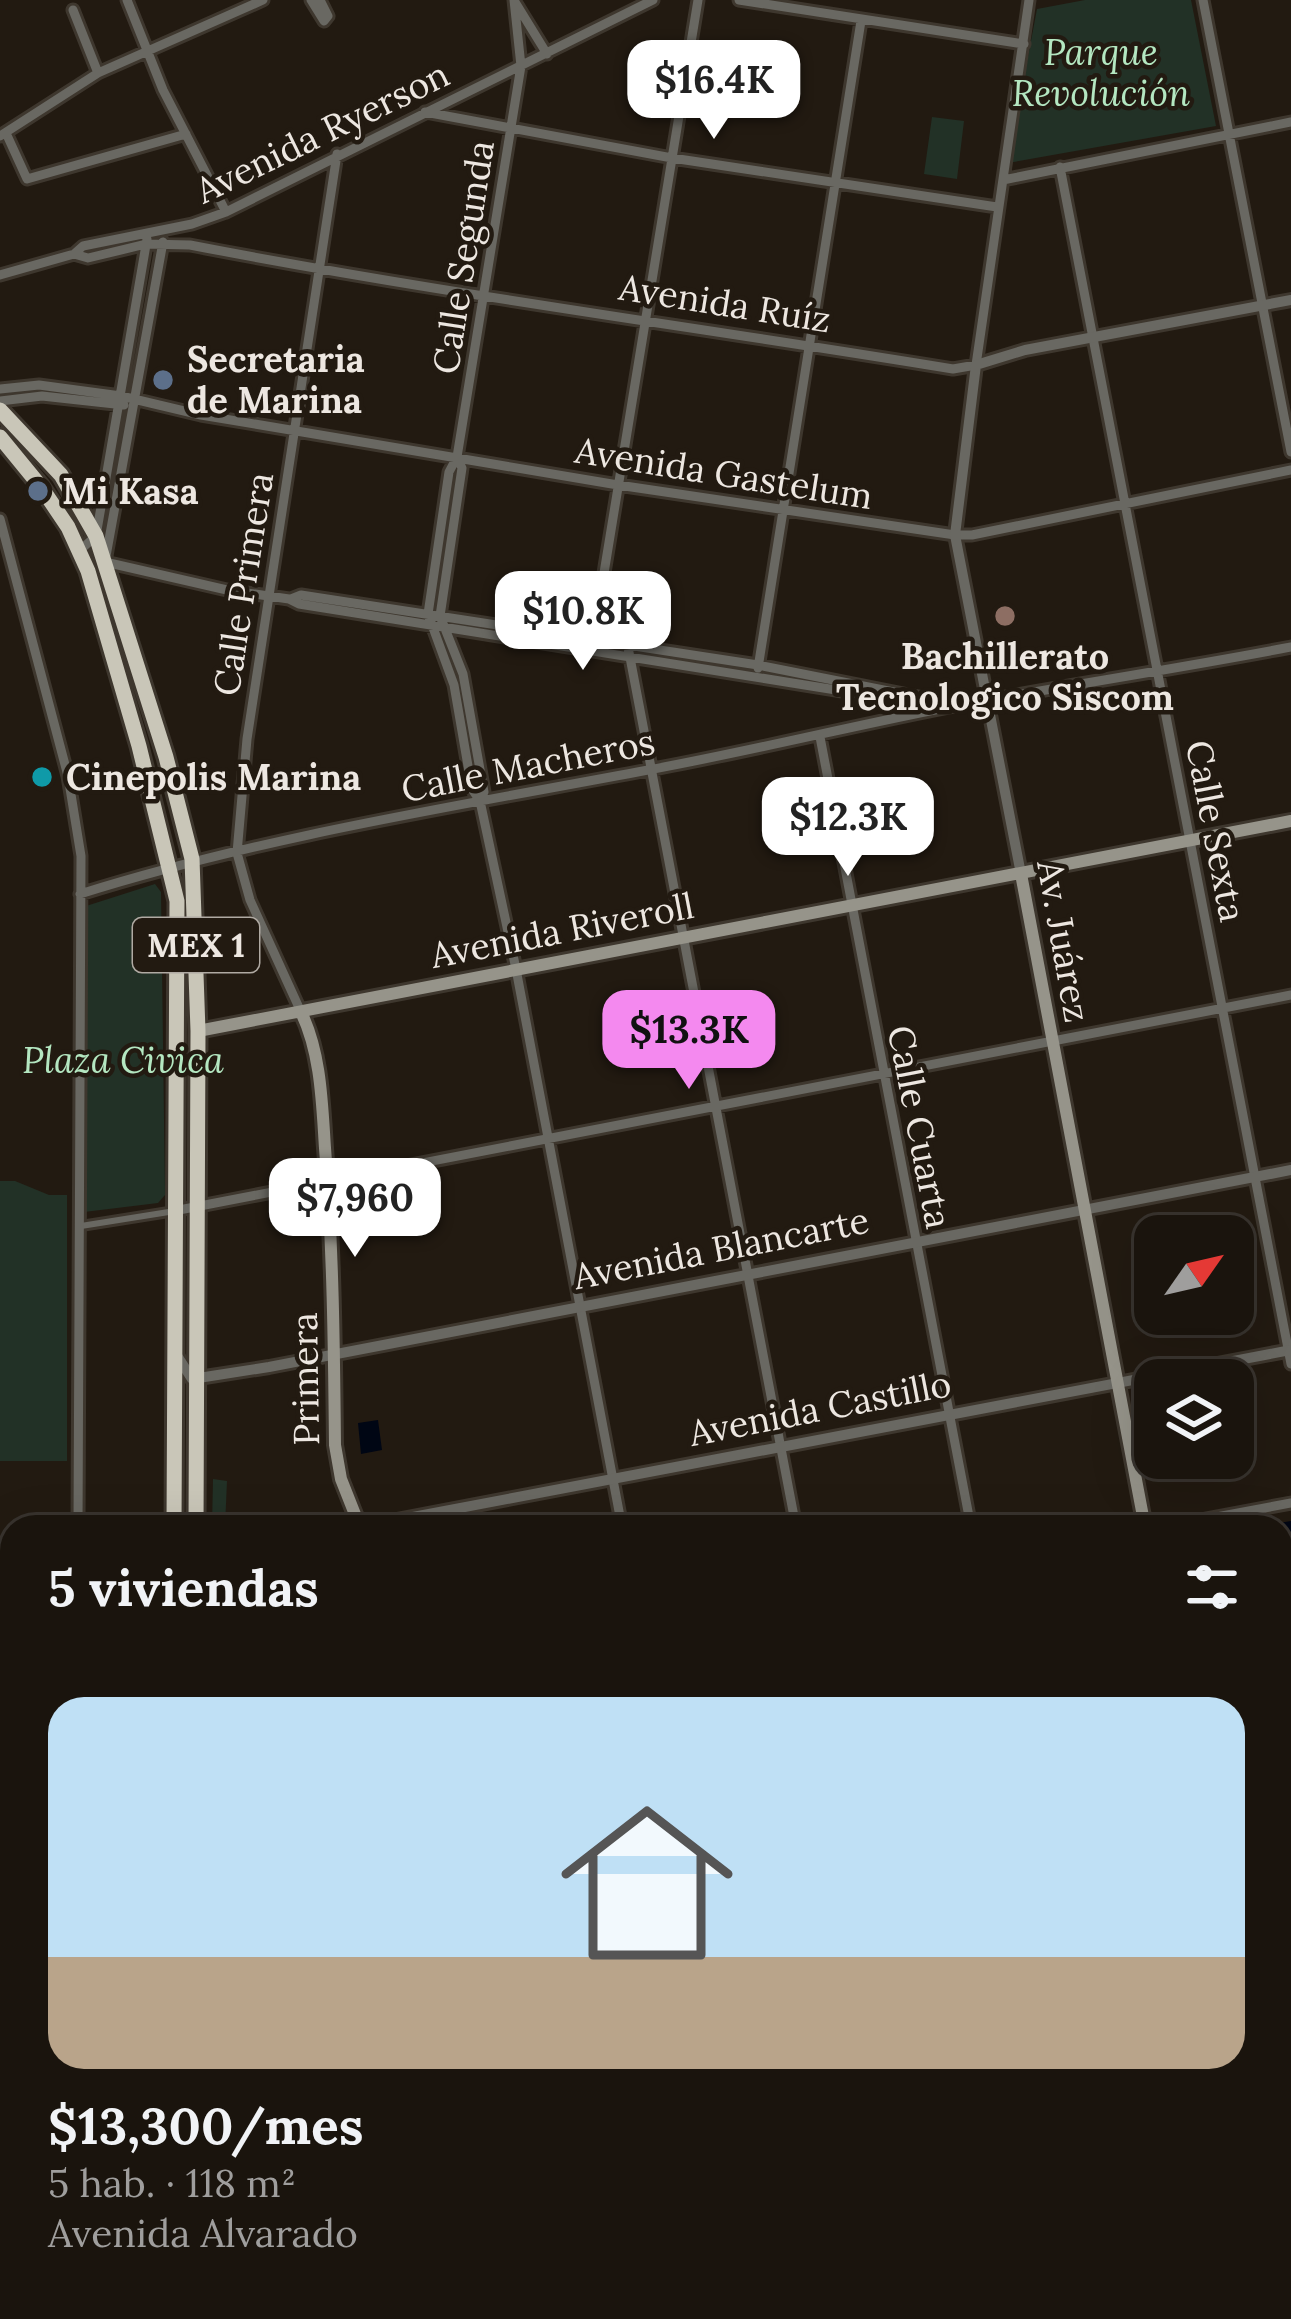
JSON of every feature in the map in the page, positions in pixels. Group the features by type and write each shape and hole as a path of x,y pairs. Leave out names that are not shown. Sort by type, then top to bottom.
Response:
{"highway":[{"name":"MEX 1","path":"0,410 61,475 96,536 166,757 192,860 198,1031 196,1515"},
{"name":"MEX 1","path":"0,437 41,487 88,571 177,901 174,1515"}],"main road":[{"name":"Avenida Riveroll","path":"198,1031 1291,821"},
{"name":"Av. Juárez","path":"1021,874 1143,1515"},
{"name":"Primera","path":"301,1012 316,1060 328,1183 337,1465 356,1515"}],"street":[{"path":"127,0 185,134 226,212"},
{"path":"185,134 27,179 3,134 98,73 262,0"},
{"path":"311,0 324,21 328,16 320,0"},
{"path":"514,0 547,54"},
{"name":"Calle Segunda","path":"514,0 521,66 457,457 462,468 431,627 454,686 479,796 620,1515"},
{"name":"Avenida Ryerson","path":"74,254 83,246 226,212 653,0"},
{"path":"592,645 698,0"},
{"path":"739,0 1024,44"},
{"path":"976,365 1031,0"},
{"path":"1203,0 1291,452"},
{"path":"73,10 98,73"},
{"path":"758,671 861,21"},
{"path":"424,112 672,158 997,207"},
{"path":"1003,180 1291,122"},
{"name":"Calle Primera","path":"301,1012 250,900 237,853 247,739 337,154"},
{"name":"Calle Sexta","path":"1060,166 1291,1364"},
{"path":"105,562 164,229"},
{"path":"79,551 96,536 149,230"},
{"path":"0,275 74,254 88,258 146,244"},
{"name":"Avenida Ruíz","path":"146,244 953,369 1025,350 1291,300"},
{"name":"Av. Juárez","path":"976,365 955,536 1021,874"},
{"path":"0,389 41,390"},
{"path":"0,400 41,390"},
{"name":"Avenida Gastelum","path":"41,390 955,536 1291,470"},
{"path":"0,520 76,812 80,894 78,1515"},
{"path":"88,571 105,562 268,597 301,596 434,615 959,705"},
{"path":"289,599 431,627 592,645"},
{"name":"Calle Segunda","path":"434,615 445,629 463,674 479,796"},
{"name":"Calle Macheros","path":"80,894 192,860 479,796 650,770 959,705 1291,646"},
{"path":"629,652 794,1515"},
{"path":"892,695 892,721"},
{"name":"Calle Cuarta","path":"820,737 969,1515"},
{"path":"77,1226 328,1183 1291,994"},
{"name":"Avenida Blancarte","path":"198,1379 1291,1170"},
{"name":"Avenida Castillo","path":"422,1515 1290,1350"},
{"path":"176,1354 188,1377 198,1379"},
{"path":"1227,1515 1291,1503"}],"green space":[{"name":"Parque Revolución","path":"1085,0 1191,0 1216,126 1008,163 1037,9"},
{"path":"932,117 964,121 957,179 924,174"},
{"name":"Plaza Civica","path":"155,884 161,892 165,1195 158,1203 84,1212 83,907"},
{"path":"0,1181 15,1181 49,1195 67,1195 67,1461 0,1461"},
{"path":"213,1479 227,1481 226,1515 212,1515"}],"shaded area":[{"path":"378,1420 382,1450 361,1454 358,1423"}],"place":[{"name":"Secretaria de Marina","path":"163,380"},
{"name":"Mi Kasa","path":"38,491"},
{"name":"Bachillerato Tecnologico Siscom","path":"1005,616"},
{"name":"Cinepolis Marina","path":"42,777"}]}
